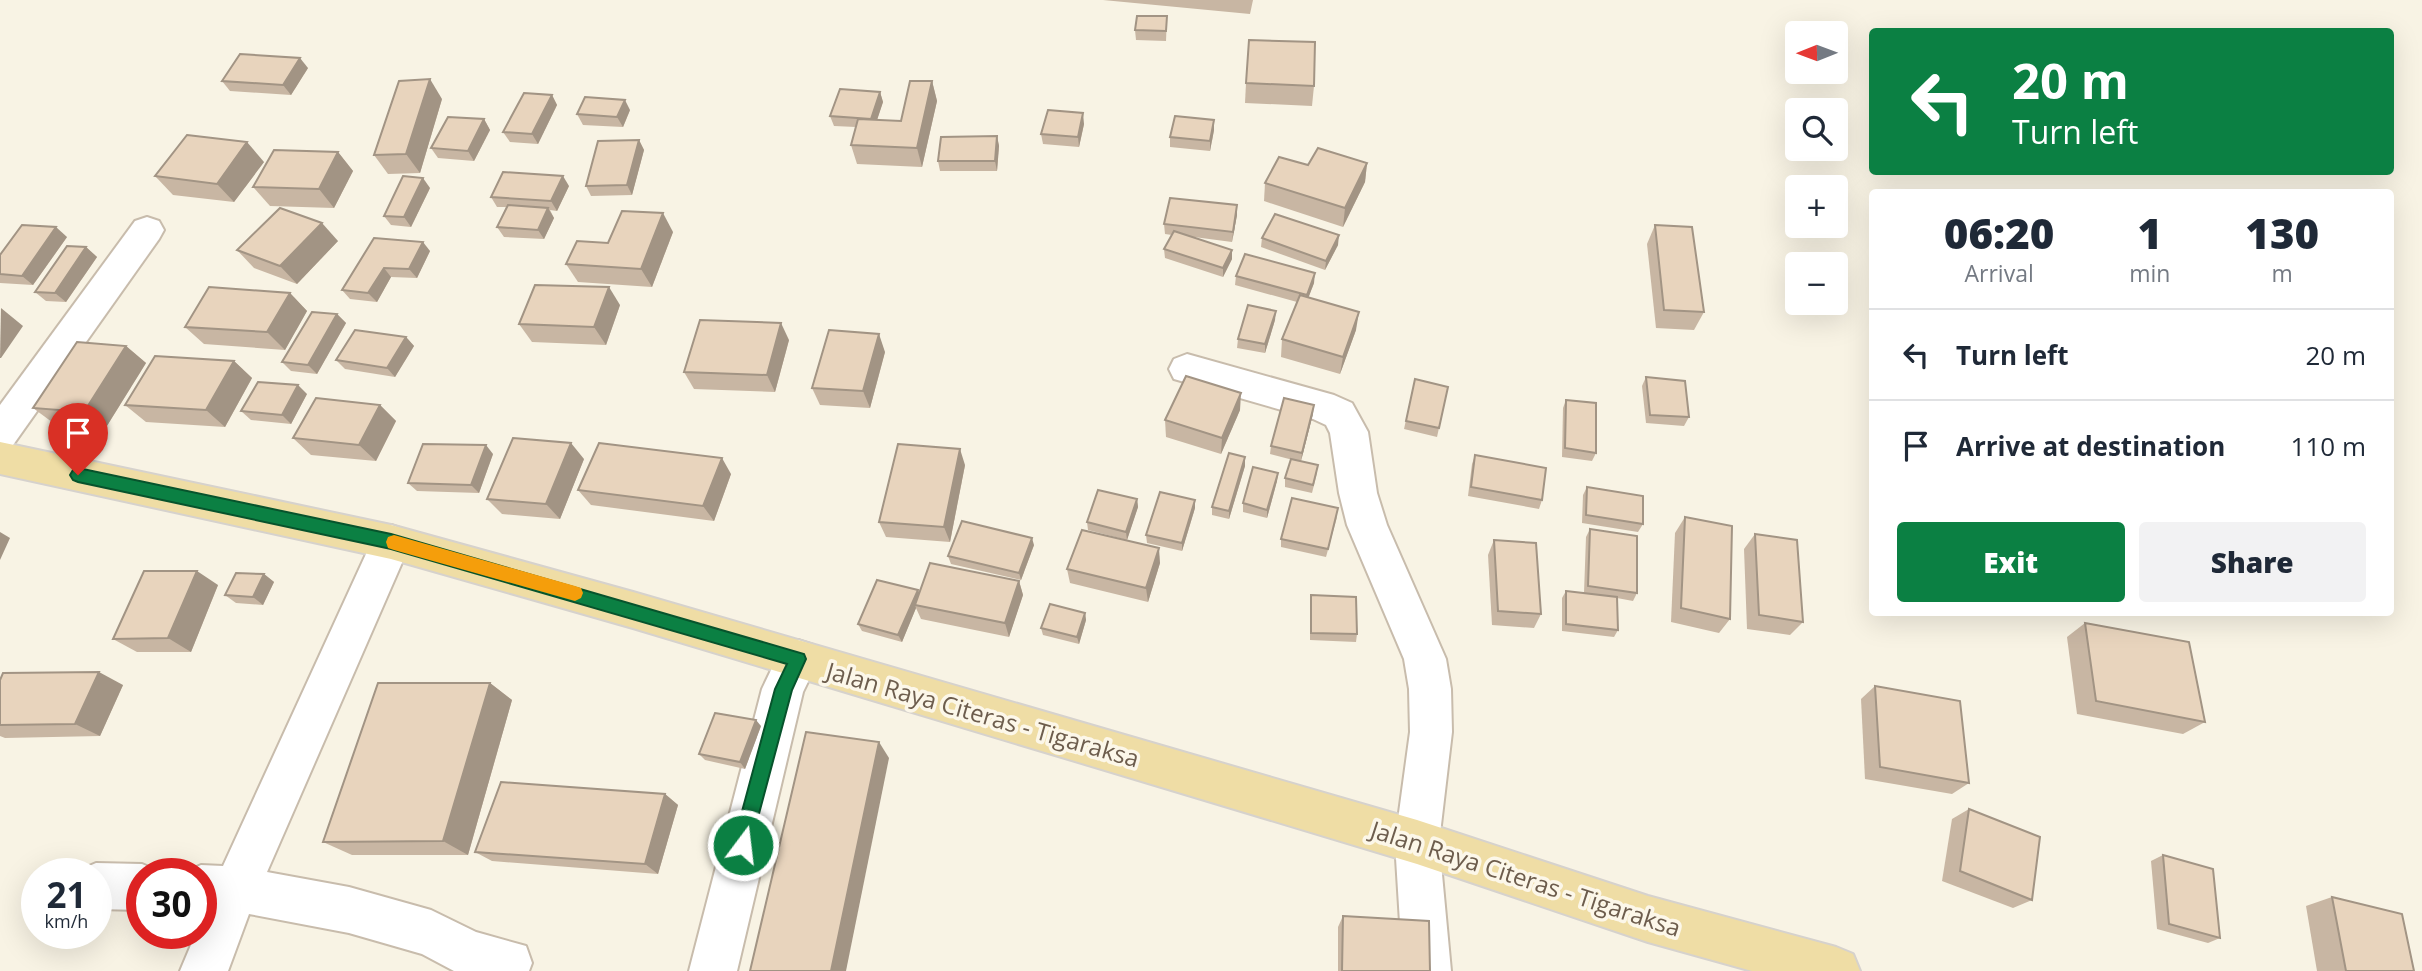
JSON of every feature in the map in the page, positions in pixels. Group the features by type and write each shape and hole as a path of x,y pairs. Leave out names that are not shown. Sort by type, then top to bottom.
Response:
{"main road":[{"name":"Jalan Raya Citeras - Tigaraksa","path":"0,458 391,542 1417,842 1648,919 1836,971"}],"street":[{"path":"0,434 147,230"},
{"path":"1188,369 1321,406 1339,414 1349,432 1358,493 1367,525 1425,659 1430,689 1430,732 1417,842 1427,971"},
{"path":"204,971 219,888 391,542"},
{"path":"713,971 783,689 798,659"},
{"path":"219,888 349,910 431,933 469,954 509,962"}],"building":[{"path":"1137,16 1167,16 1166,31 1135,30"},
{"path":"1249,40 1315,42 1314,86 1246,83"},
{"path":"240,54 300,58 283,85 222,81"},
{"path":"430,79 406,154 374,155 399,81"},
{"path":"910,81 932,81 917,148 851,145 858,119 901,121"},
{"path":"840,89 880,92 871,119 830,116"},
{"path":"524,93 552,95 532,134 503,132"},
{"path":"585,97 625,100 617,117 577,114"},
{"path":"1048,110 1083,113 1078,137 1041,134"},
{"path":"1175,116 1214,120 1210,141 1170,137"},
{"path":"448,117 484,119 468,151 431,148"},
{"path":"187,135 247,142 217,184 155,176"},
{"path":"997,136 995,161 938,161 941,137"},
{"path":"639,140 627,185 586,186 598,141"},
{"path":"1318,148 1367,163 1345,208 1265,183 1279,157 1308,165"},
{"path":"274,150 338,152 319,189 253,187"},
{"path":"503,172 563,176 551,201 491,197"},
{"path":"403,176 423,178 404,217 384,216"},
{"path":"1170,198 1237,205 1233,232 1164,224"},
{"path":"508,205 548,208 538,230 497,227"},
{"path":"280,208 322,223 280,266 237,250"},
{"path":"622,211 663,213 641,269 566,264 577,241 608,243"},
{"path":"1275,214 1339,235 1326,261 1262,238"},
{"path":"22,225 56,227 22,276 0,274 0,255"},
{"path":"1655,225 1692,227 1704,312 1664,310"},
{"path":"1174,231 1232,250 1223,268 1164,249"},
{"path":"374,238 423,242 409,269 384,268 368,293 342,290"},
{"path":"67,246 86,247 55,293 35,292"},
{"path":"1245,254 1315,273 1307,295 1236,276"},
{"path":"535,285 609,287 594,327 519,324"},
{"path":"209,287 290,293 267,332 185,327"},
{"path":"1300,295 1359,312 1343,357 1282,339"},
{"path":"1248,305 1276,311 1265,344 1238,339"},
{"path":"312,312 337,314 308,365 282,362"},
{"path":"700,320 781,323 767,375 684,372"},
{"path":"355,330 406,337 387,368 336,360"},
{"path":"829,330 879,334 863,391 812,388"},
{"path":"77,342 126,346 84,412 33,408"},
{"path":"155,356 234,361 206,410 125,405"},
{"path":"1186,376 1241,393 1222,438 1165,420"},
{"path":"1646,377 1685,381 1689,417 1650,415"},
{"path":"1415,379 1448,387 1439,428 1406,421"},
{"path":"258,382 298,385 282,415 241,411"},
{"path":"316,398 380,405 359,445 293,438"},
{"path":"1284,398 1314,405 1302,453 1271,446"},
{"path":"1566,400 1596,403 1596,453 1565,448"},
{"path":"513,438 571,443 546,504 487,499"},
{"path":"599,443 722,458 703,506 578,490"},
{"path":"423,444 486,445 471,485 408,483"},
{"path":"898,444 960,449 944,527 879,522"},
{"path":"1229,453 1245,457 1229,511 1212,507"},
{"path":"1475,455 1546,468 1542,500 1471,487"},
{"path":"1291,459 1318,465 1313,485 1285,478"},
{"path":"1253,467 1278,473 1267,510 1243,503"},
{"path":"1587,487 1643,496 1643,524 1586,515"},
{"path":"1098,490 1137,499 1126,532 1087,522"},
{"path":"1160,492 1195,500 1182,543 1146,535"},
{"path":"1292,498 1338,508 1328,549 1281,539"},
{"path":"1685,517 1732,526 1730,619 1681,608"},
{"path":"962,521 1032,538 1019,573 948,556"},
{"path":"1590,529 1637,536 1637,593 1588,586"},
{"path":"1082,530 1159,548 1146,588 1067,569"},
{"path":"1755,534 1797,540 1803,622 1759,615"},
{"path":"1494,540 1536,543 1541,614 1498,611"},
{"path":"930,563 1019,581 1005,623 915,605"},
{"path":"144,571 197,571 168,638 113,639"},
{"path":"236,573 264,574 253,597 225,595"},
{"path":"877,580 918,590 898,635 858,624"},
{"path":"1566,591 1617,597 1618,630 1566,624"},
{"path":"1311,595 1356,597 1357,634 1311,633"},
{"path":"1050,604 1085,613 1077,637 1041,628"},
{"path":"2085,623 2189,642 2205,722 2096,701"},
{"path":"99,672 75,724 0,725 0,680 3,673"},
{"path":"378,683 490,683 443,841 323,842"},
{"path":"1875,686 1960,701 1969,783 1880,767"},
{"path":"715,713 756,720 740,762 699,754"},
{"path":"806,732 879,742 831,971 750,971"},
{"path":"501,782 665,794 645,864 475,852"},
{"path":"1969,809 2040,837 2032,900 1960,871"},
{"path":"2163,855 2213,869 2220,938 2169,924"},
{"path":"2332,897 2402,914 2414,971 2346,971"},
{"path":"1343,916 1429,921 1430,971 1342,971"}],"slow traffic":[{"path":"394,542 575,593"}],"route":[{"path":"78,475 391,542 798,659 783,689 743,845"}]}
